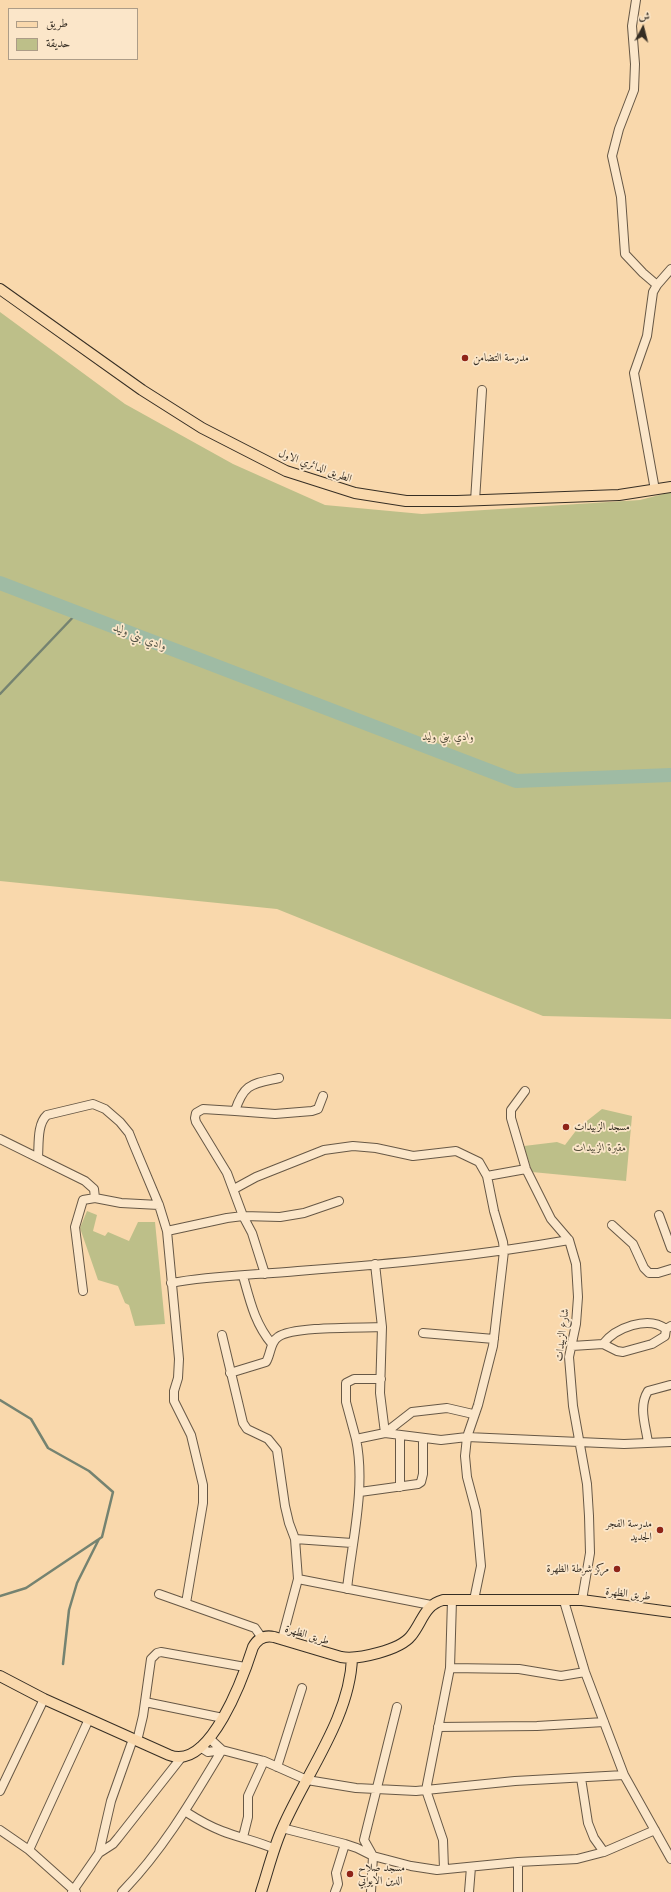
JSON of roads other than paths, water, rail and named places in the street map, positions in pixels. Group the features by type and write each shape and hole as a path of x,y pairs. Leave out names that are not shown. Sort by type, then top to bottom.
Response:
{"main road":[{"name":"الطريق الدائري الاول","path":"0,289 148,395 202,428 286,470 355,493 398,500 475,501 576,498 671,487"},
{"name":"طريق الظهرة","path":"262,1638 270,1636 341,1657 352,1658 366,1656 406,1641 412,1635 431,1605 439,1601 452,1600 582,1600 671,1612"},
{"path":"0,1676 44,1700 173,1757 180,1758 191,1755 200,1747 209,1738 223,1718 253,1646 262,1638"},
{"path":"260,1892 282,1828 307,1780 344,1701 351,1676 352,1658"}],"street":[{"path":"636,0 632,26 635,64 634,90 619,129 612,156 621,196 626,254 643,274 657,285"},
{"path":"655,490 634,373 644,348 651,302 657,285 671,269"},
{"path":"475,501 482,390"},
{"path":"236,1111 244,1090 258,1083 279,1078"},
{"name":"شارع الزبيدات","path":"525,1091 511,1110 511,1118 526,1170 551,1219 568,1240 576,1264 578,1297 572,1346 569,1357 570,1381 578,1443 586,1484 590,1553 582,1600"},
{"path":"265,1274 252,1233 243,1216 227,1173 195,1118 198,1110 203,1109 275,1114 312,1111 318,1109 323,1096"},
{"path":"38,1157 41,1124 43,1118 47,1115 88,1104 99,1105 120,1122 129,1133 159,1204 167,1230 179,1359 178,1378 174,1391 174,1400 191,1435 203,1485 203,1503 186,1603"},
{"path":"0,1139 91,1185 94,1189 95,1198"},
{"path":"234,1189 256,1177 324,1150 354,1146 376,1148 413,1156 448,1152 462,1153 479,1162 487,1176 504,1251 494,1339 478,1405 467,1437 465,1467 476,1511 481,1566 474,1600"},
{"path":"487,1176 526,1170"},
{"path":"83,1291 75,1227 83,1200 95,1198 122,1203 159,1204"},
{"path":"167,1230 243,1216 269,1217 304,1213 339,1201"},
{"path":"659,1215 671,1248"},
{"path":"612,1224 633,1244 644,1268 649,1273 658,1273 671,1269"},
{"path":"171,1283 196,1278 243,1276 504,1251 568,1240"},
{"path":"375,1264 382,1327 381,1406 385,1434"},
{"path":"243,1276 256,1320 262,1332 272,1344"},
{"path":"572,1346 603,1344 616,1351 634,1350 659,1341 666,1336 668,1327 655,1323 642,1324 617,1331 608,1337 603,1344"},
{"path":"230,1373 266,1362 269,1357 272,1344 278,1336 299,1331 382,1327"},
{"path":"423,1333 494,1339"},
{"path":"222,1335 243,1422 247,1429 268,1439 277,1450 280,1459 285,1506 295,1539 298,1579 282,1639"},
{"path":"347,1589 360,1492 359,1462 356,1440 346,1402 346,1383 354,1379 382,1378"},
{"path":"648,1443 642,1404 644,1397 648,1392 670,1385"},
{"path":"385,1434 412,1412 447,1408 474,1414"},
{"path":"356,1440 385,1434 441,1440 467,1437 578,1443 671,1442"},
{"path":"400,1435 400,1486"},
{"path":"360,1492 418,1484 423,1480 423,1439"},
{"path":"295,1539 352,1543"},
{"path":"298,1579 431,1605"},
{"path":"159,1594 255,1628 262,1638"},
{"path":"444,1869 443,1840 426,1790 450,1668 452,1600"},
{"path":"564,1601 585,1672 624,1775 671,1858"},
{"path":"0,1830 28,1850 74,1891 99,1853 111,1801 135,1740 145,1702 149,1667 153,1655 161,1652 245,1667"},
{"path":"450,1668 519,1669 561,1676 585,1672"},
{"path":"277,1767 302,1688"},
{"path":"0,1791 44,1700"},
{"path":"145,1702 223,1718"},
{"path":"371,1892 373,1856 364,1840 397,1707"},
{"path":"28,1850 89,1719"},
{"path":"438,1727 537,1726 604,1722"},
{"path":"209,1738 222,1750"},
{"path":"200,1747 208,1752 222,1750 264,1761 307,1780 376,1790 426,1790 515,1781 624,1775"},
{"path":"122,1892 144,1868 186,1812 222,1750"},
{"path":"99,1853 113,1844 180,1758"},
{"path":"243,1837 248,1817 248,1796 264,1761"},
{"path":"581,1778 588,1823 594,1838 604,1852"},
{"path":"186,1812 208,1825 256,1840 275,1849"},
{"path":"282,1828 358,1848 373,1856 426,1869 577,1859 604,1852 655,1830"},
{"path":"335,1892 338,1884 336,1873 345,1844"},
{"path":"518,1862 518,1892"},
{"path":"469,1892 471,1867"}],"waterway":[{"name":"وادي بني وليد","path":"0,583 516,781 671,775"},
{"path":"0,694 77,613"},
{"path":"0,1400 31,1419 48,1448 89,1471 113,1492 102,1537 26,1588 0,1596"},
{"path":"63,1664 69,1610 77,1583 99,1539"}],"place":[{"name":"مدرسة التضامن","path":"465,358"},
{"name":"مسجد الزبيدات","path":"566,1127"},
{"name":"مدرسة الفجر الجديد","path":"660,1530"},
{"name":"مركز شرطة الظهرة","path":"617,1569"},
{"name":"مسجد صلاح الدين الايوبي","path":"350,1874"}],"park label":[{"name":"مقبرة الزبيدات","path":"600,1148"}]}
